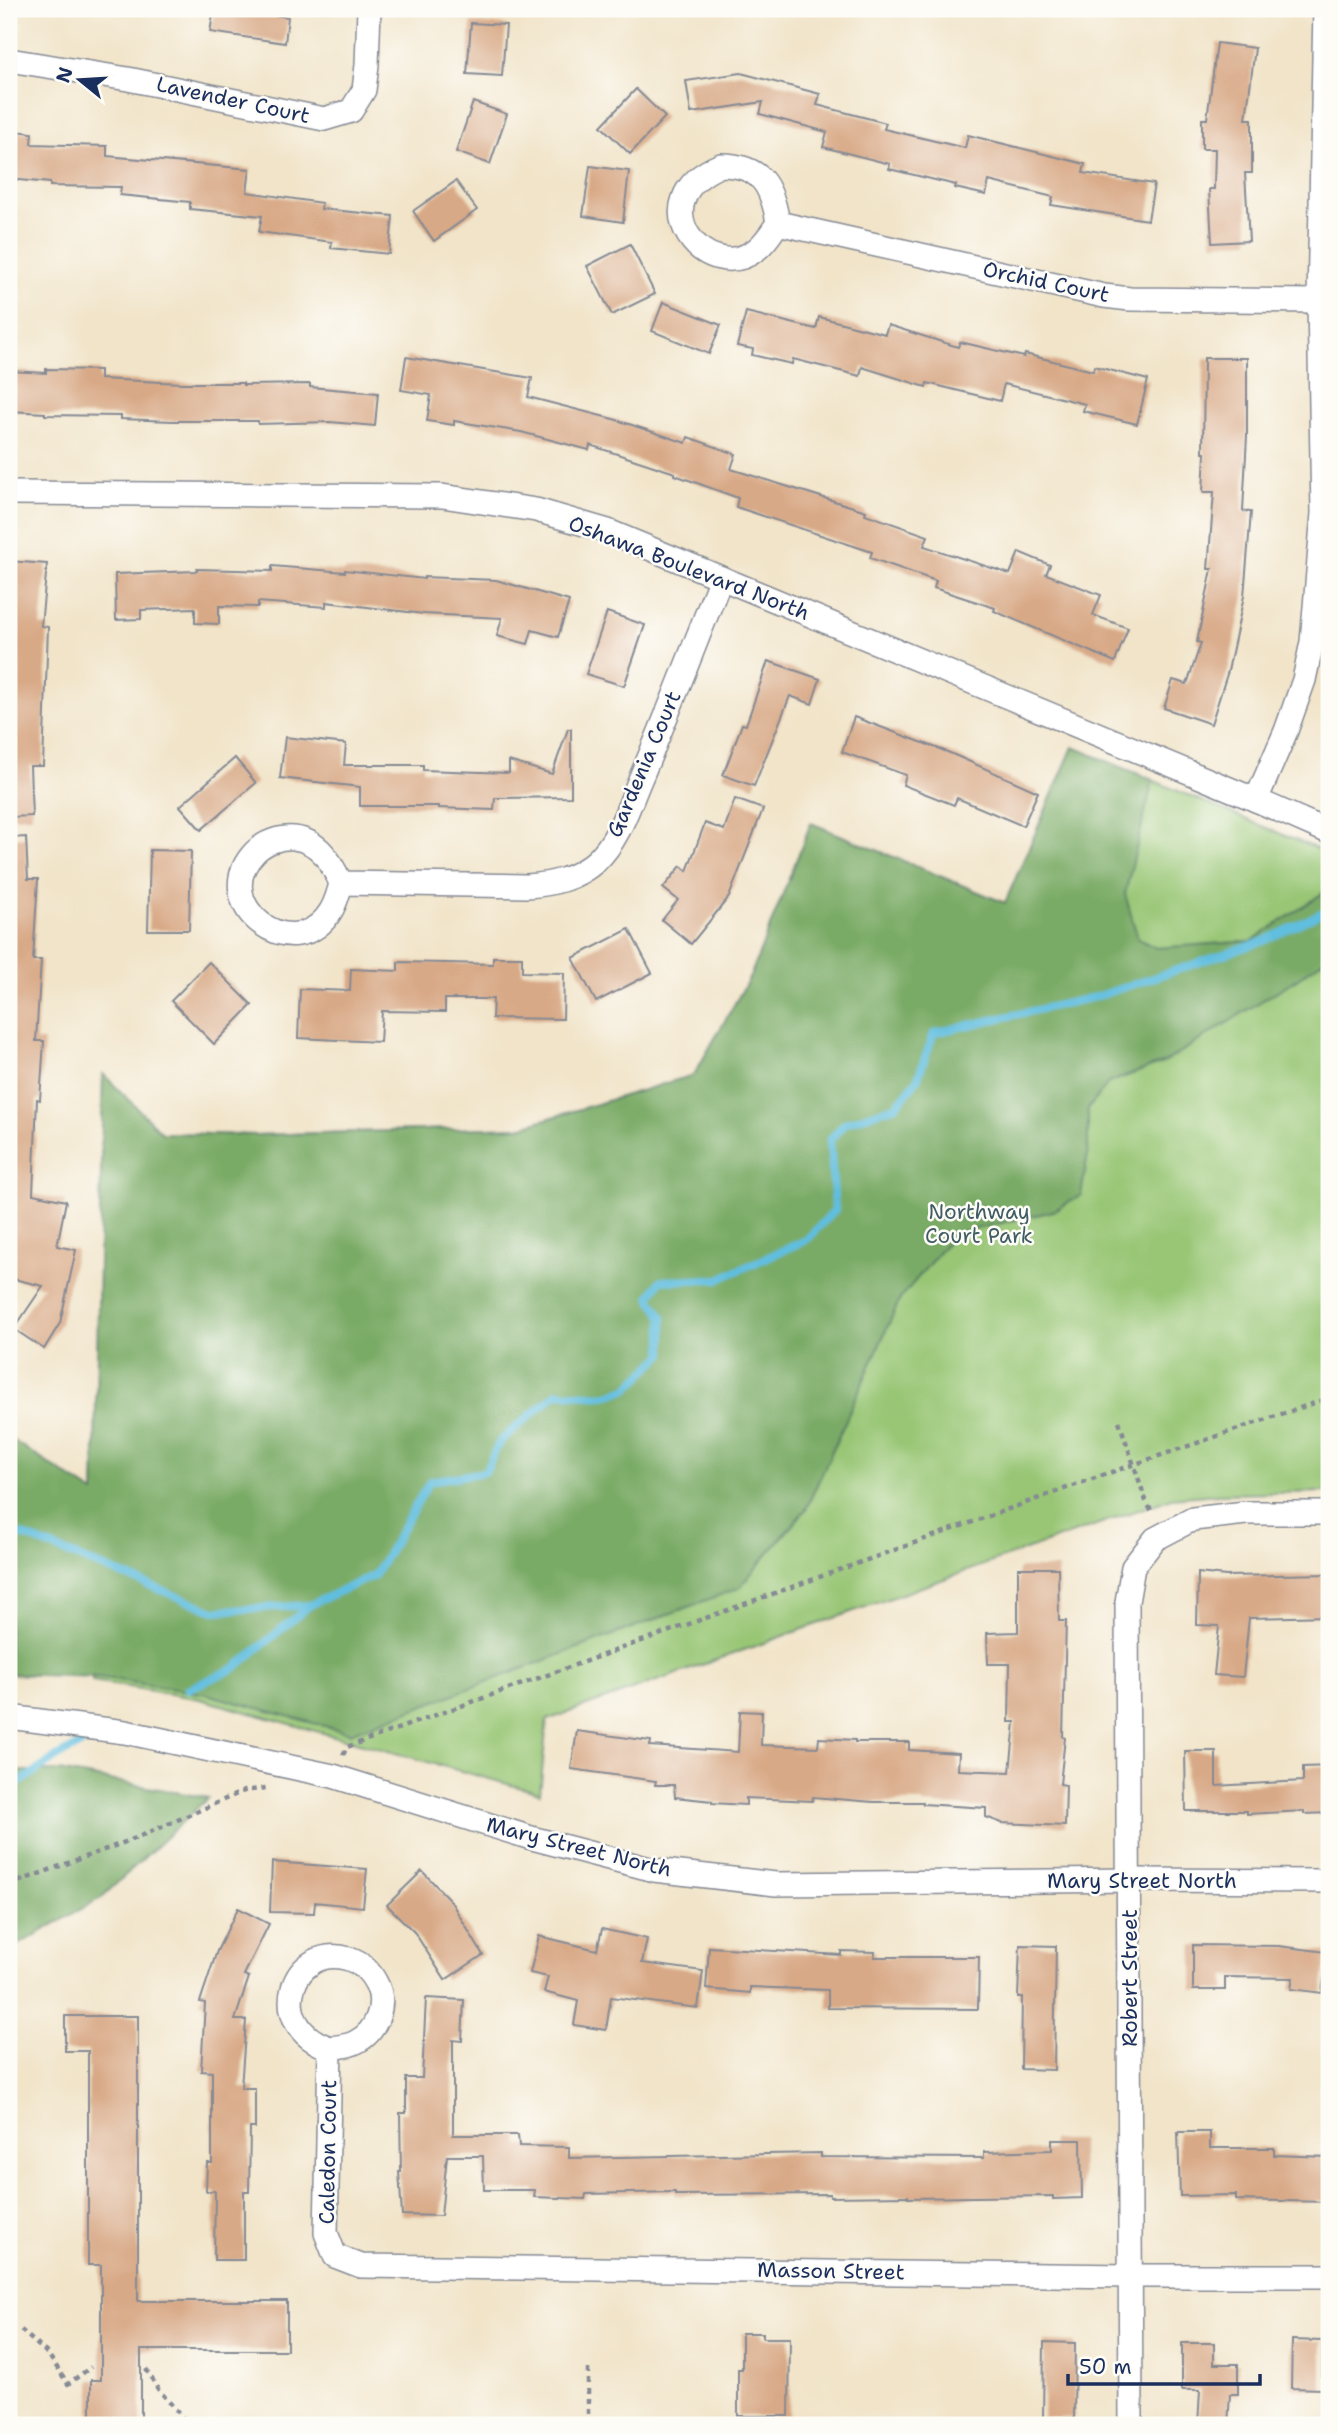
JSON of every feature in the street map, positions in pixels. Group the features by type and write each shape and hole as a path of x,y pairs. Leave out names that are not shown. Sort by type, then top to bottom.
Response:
{"street":[{"name":"Lavender Court","path":"9,60 128,79 324,119 351,111 364,90 368,65 369,9"},
{"path":"1256,800 1286,731 1304,680 1312,642 1326,512 1319,301 1325,9"},
{"path":"721,165 737,165 751,170 764,180 772,193 778,223 757,249 746,256 730,259 713,257 693,243 684,230 681,211 684,194 703,172 721,165"},
{"name":"Orchid Court","path":"778,223 1104,296 1130,299 1319,301"},
{"name":"Oshawa Boulevard North","path":"9,493 442,496 536,510 608,531 1329,832"},
{"name":"Gardenia Court","path":"341,883 527,886 549,884 585,870 609,846 618,830 659,737 721,578"},
{"path":"285,837 302,839 317,846 332,864 341,883 332,909 321,923 307,932 292,934 276,933 257,923 247,910 240,886 249,858 259,848 285,837"},
{"path":"1160,1536 1193,1519 1246,1513 1329,1513"},
{"name":"Robert Street","path":"1131,2425 1127,1602 1133,1567 1160,1536"},
{"name":"Mary Street North","path":"9,1717 125,1732 333,1776 528,1837 654,1870 776,1884 1329,1881"},
{"name":"Caledon Court","path":"330,2048 326,2233 335,2256"},
{"name":"Masson Street","path":"335,2256 361,2266 1329,2276"}],"path":[{"path":"347,1747 1106,1474 1136,1466 1329,1398"},
{"path":"1119,1421 1160,1536"},
{"path":"9,1885 136,1838 244,1791"},
{"path":"21,2330 48,2354 68,2384 91,2367"},
{"path":"146,2368 158,2389 184,2419"},
{"path":"587,2369 588,2425"}],"green space":[{"name":"Northway Court Park","path":"1073,747 1329,854 1329,1492 1217,1494 1172,1498 547,1720 540,1793 200,1699 92,1681 103,1074 162,1133 256,1135 520,1127 694,1075 750,977 811,823 1005,903"},
{"name":"Northway Court Park","path":"1073,747 1153,780 1125,894 1138,939 1156,948 1252,941 1329,889 1329,956 1165,1062 1108,1083 1088,1109 1088,1154 1081,1195 1053,1211 954,1234 900,1299 806,1509 739,1588 350,1733 206,1694 99,1677 9,1674 9,1438 94,1493 103,1074 162,1133 256,1135 520,1127 694,1075 750,977 811,823 1005,903"},
{"path":"9,1771 59,1771 208,1798 101,1898 9,1950"}],"building":[{"path":"214,9 266,9 265,14 288,17 285,43 210,32"},
{"path":"471,23 506,25 502,76 467,74"},
{"path":"1217,43 1255,48 1246,119 1252,119 1252,173 1245,173 1249,241 1212,243 1209,189 1214,189 1215,149 1202,149 1202,119 1207,119"},
{"path":"741,73 820,94 817,105 886,123 884,129 965,148 968,135 1085,164 1083,173 1154,184 1148,220 1051,205 1053,197 989,181 986,195 889,169 890,164 823,147 827,132 760,114 763,102 691,113 686,81"},
{"path":"636,89 665,117 630,154 601,126"},
{"path":"473,102 507,114 490,164 456,152"},
{"path":"9,130 32,133 31,144 107,146 107,156 250,169 247,192 322,203 321,209 393,216 389,254 331,248 332,242 259,232 262,216 190,209 190,202 120,195 121,187 50,186 50,183 9,179"},
{"path":"590,166 629,171 623,222 583,216"},
{"path":"456,181 477,210 434,241 413,211"},
{"path":"630,244 655,294 612,315 587,266"},
{"path":"663,302 721,325 709,354 652,331"},
{"path":"746,312 816,329 819,317 885,334 888,325 958,347 960,342 1024,357 1025,354 1093,371 1094,366 1148,380 1137,424 1083,411 1085,404 1004,384 1000,401 927,383 926,387 862,367 860,376 793,359 792,364 752,355 753,349 737,346"},
{"path":"406,357 532,378 528,397 617,420 686,443 688,437 736,454 731,469 866,511 865,514 928,536 924,546 1010,574 1019,552 1050,565 1046,574 1101,595 1093,615 1128,628 1115,662 994,611 995,608 934,588 936,581 870,558 872,552 736,507 738,498 675,473 590,445 589,450 521,432 454,421 454,425 427,421 431,395 401,390"},
{"path":"1204,358 1247,358 1243,511 1251,512 1244,596 1228,671 1211,724 1164,708 1173,680 1187,684 1201,643 1197,642 1212,569 1208,569 1214,492 1203,492"},
{"path":"46,369 100,370 100,379 243,385 310,384 310,387 378,393 375,426 330,422 258,424 258,421 121,419 121,416 45,415 9,411 9,371 46,373"},
{"path":"9,561 47,564 41,626 48,627 43,766 30,766 32,816 9,817"},
{"path":"272,566 345,570 424,579 496,580 569,601 558,637 532,630 528,644 497,636 502,618 424,614 326,602 326,607 258,602 258,607 219,606 219,624 195,623 195,608 141,610 141,619 116,620 115,574 197,569 272,571"},
{"path":"607,612 645,625 624,686 586,674"},
{"path":"768,661 820,679 812,704 790,696 754,786 723,775 742,724 746,725"},
{"path":"854,717 950,753 1038,792 1023,826 957,798 954,805 903,785 906,775 842,752"},
{"path":"568,729 571,729 571,797 495,798 494,810 439,806 360,806 360,787 280,778 285,737 346,744 344,765 423,765 423,770 509,773 509,761 552,774"},
{"path":"235,758 256,783 201,830 180,806"},
{"path":"735,799 763,809 729,897 691,944 662,920 678,900 663,888 681,866 687,871 705,823 724,830"},
{"path":"26,837 28,879 38,879 33,960 41,960 36,1041 44,1041 40,1100 37,1099 33,1194 66,1201 57,1246 76,1250 60,1323 44,1349 14,1329 43,1286 9,1278 9,838"},
{"path":"150,850 191,851 189,930 148,930"},
{"path":"629,929 652,973 596,1002 573,958"},
{"path":"493,957 522,957 522,972 564,973 563,1019 492,1018 493,999 445,999 445,1012 382,1011 380,1042 298,1038 300,989 350,991 351,969 398,971 398,962 493,964"},
{"path":"209,962 252,1005 214,1044 171,1001"},
{"path":"1018,1568 1058,1568 1059,1621 1066,1621 1065,1738 1060,1784 1066,1785 1065,1826 1002,1823 986,1817 986,1808 923,1802 873,1802 813,1797 812,1801 746,1798 746,1805 712,1803 675,1797 674,1785 655,1785 656,1781 571,1769 577,1731 651,1741 650,1746 738,1752 740,1711 762,1712 761,1745 818,1747 819,1738 855,1742 909,1742 909,1750 959,1753 958,1770 1010,1772 1015,1722 1009,1722 1010,1664 988,1664 987,1633 1018,1632"},
{"path":"1198,1573 1226,1576 1329,1574 1329,1616 1249,1618 1243,1677 1214,1675 1219,1626 1197,1625"},
{"path":"1185,1751 1216,1751 1216,1786 1303,1781 1303,1767 1329,1766 1329,1813 1304,1814 1304,1811 1247,1814 1247,1811 1186,1811"},
{"path":"272,1862 367,1869 363,1907 315,1902 314,1913 270,1912"},
{"path":"422,1871 450,1900 483,1955 445,1980 415,1933 387,1905"},
{"path":"238,1908 269,1924 244,1975 249,1977 235,2020 246,2020 241,2088 255,2088 255,2128 250,2128 249,2192 244,2192 244,2260 214,2260 215,2191 206,2191 207,2163 212,2163 212,2072 201,2071 205,2003 200,2002 217,1951"},
{"path":"602,1929 647,1939 642,1963 703,1971 698,2008 611,1997 606,2030 574,2025 578,2001 544,1992 548,1977 530,1973 539,1936 597,1950"},
{"path":"1020,1945 1056,1946 1054,2070 1021,2069 1022,1997 1018,1997"},
{"path":"1193,1945 1279,1946 1327,1952 1322,1993 1291,1989 1293,1978 1225,1977 1225,1990 1193,1990"},
{"path":"709,1947 841,1955 841,1951 875,1952 874,1957 979,1957 978,2009 828,2008 828,1990 750,1987 750,1993 706,1989"},
{"path":"426,1998 464,2000 462,2041 453,2040 453,2135 518,2135 519,2146 569,2147 569,2158 821,2153 821,2157 984,2158 984,2152 1052,2150 1052,2140 1081,2140 1082,2198 830,2197 830,2194 675,2195 675,2192 586,2194 585,2199 534,2197 535,2190 484,2190 483,2156 447,2156 441,2216 402,2215 399,2172 400,2113 406,2113 406,2078 422,2078"},
{"path":"65,2016 138,2016 138,2301 287,2301 287,2350 141,2350 141,2425 91,2425 91,2380 101,2380 101,2265 88,2265 88,2051 65,2051"},
{"path":"1178,2132 1210,2132 1210,2148 1274,2148 1274,2155 1329,2157 1329,2202 1236,2200 1236,2195 1180,2196"},
{"path":"742,2333 763,2333 763,2338 790,2338 789,2416 738,2416 738,2369 742,2369"},
{"path":"1292,2340 1322,2341 1322,2389 1291,2388"},
{"path":"1044,2342 1075,2343 1074,2418 1043,2418"},
{"path":"1182,2343 1214,2343 1214,2364 1238,2364 1238,2394 1230,2394 1228,2425 1198,2425 1200,2390 1182,2390"}],"waterway":[{"path":"188,1689 235,1668 310,1605 375,1575 430,1481 485,1472 500,1441 557,1393 604,1396 627,1389 663,1354 663,1318 650,1297 660,1281 719,1279 806,1240 835,1210 830,1140 845,1123 896,1106 917,1080 934,1033 1095,997 1264,941 1329,909"},
{"path":"9,1530 214,1611 310,1605"},
{"path":"9,1790 58,1756 82,1744"}]}
